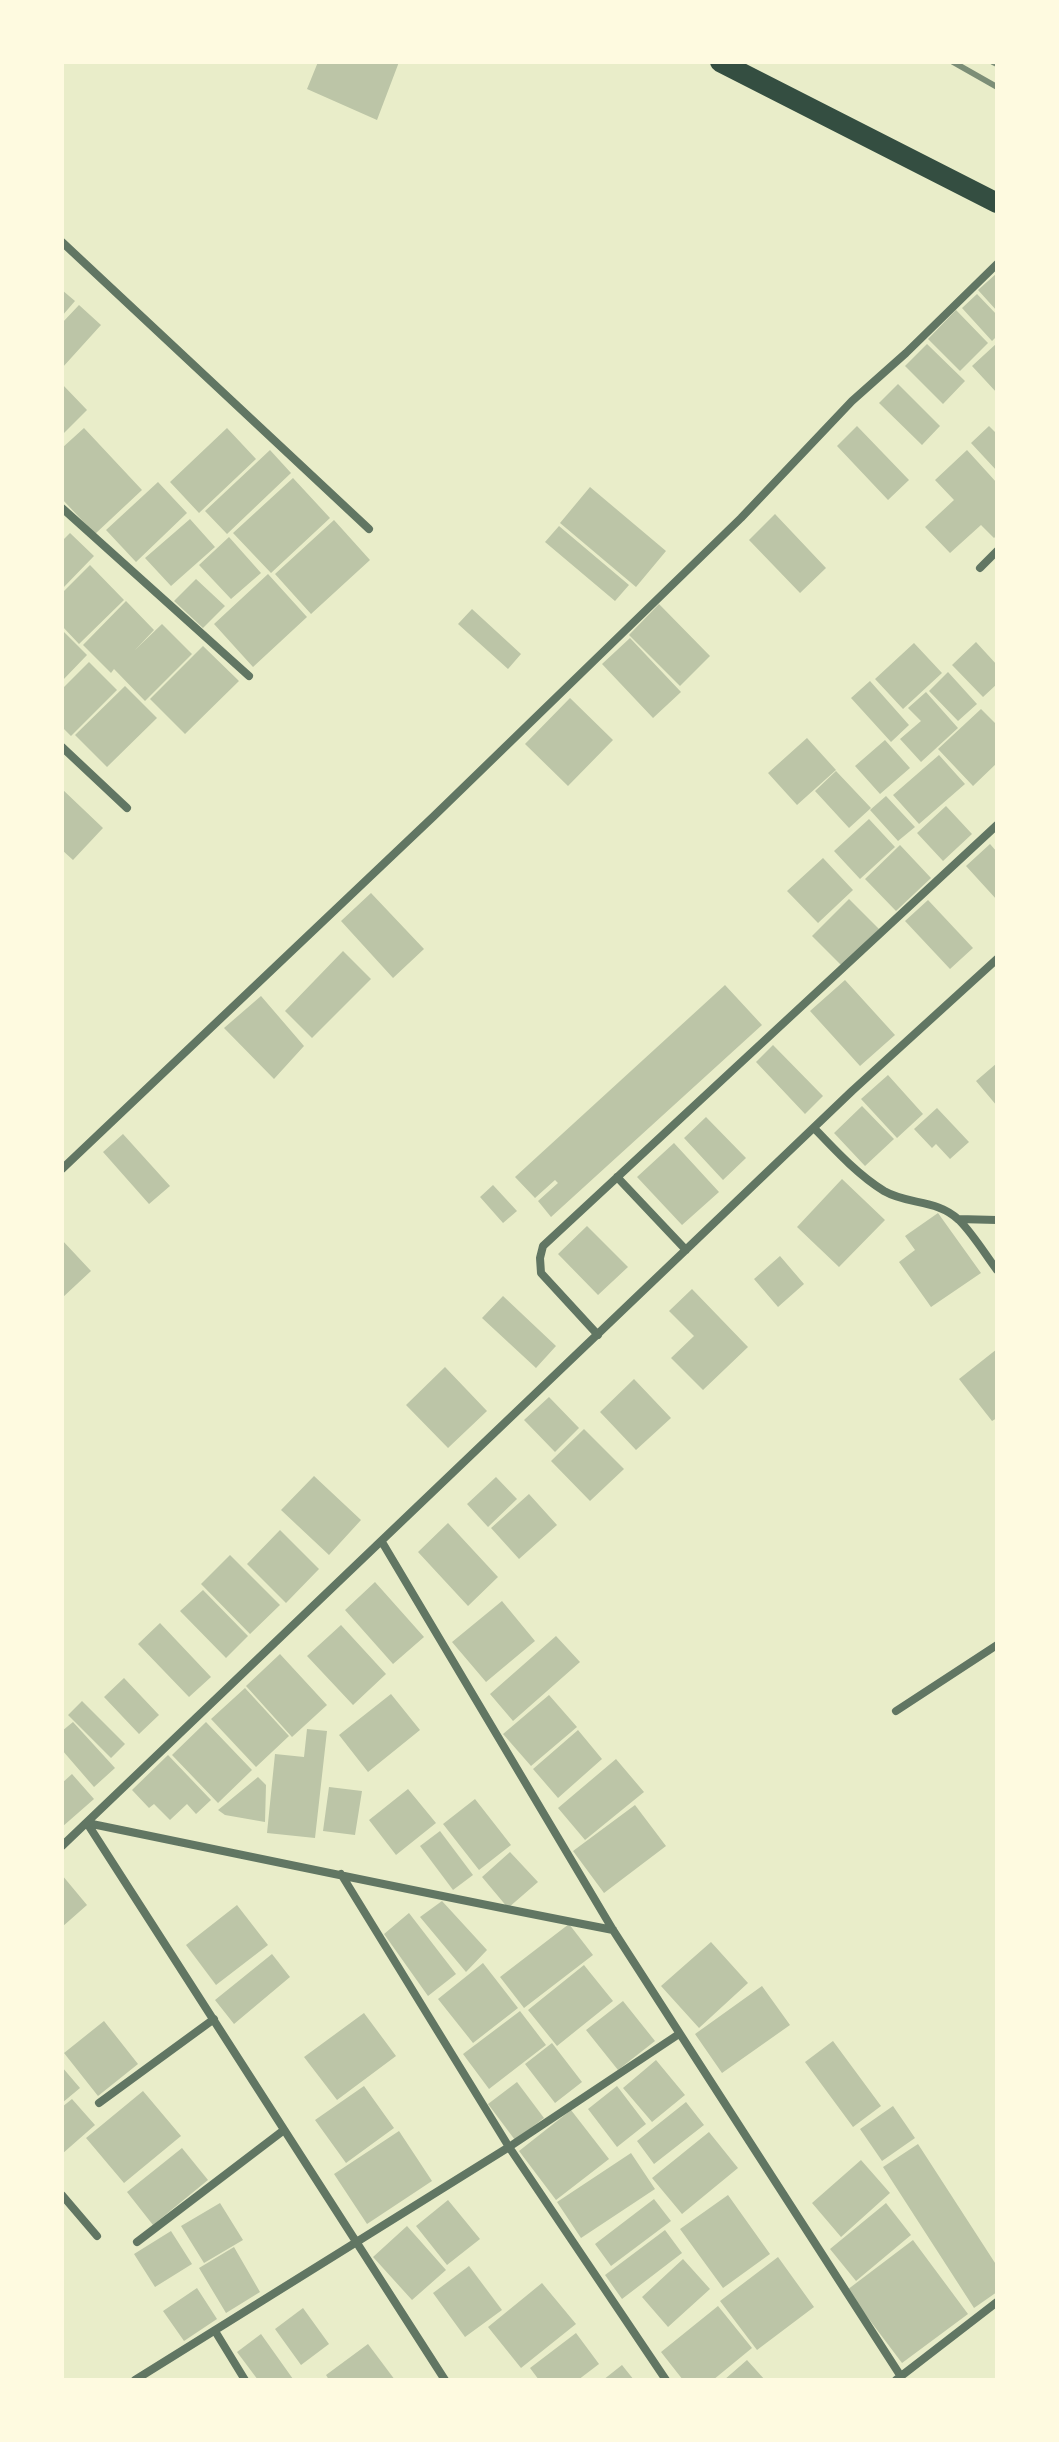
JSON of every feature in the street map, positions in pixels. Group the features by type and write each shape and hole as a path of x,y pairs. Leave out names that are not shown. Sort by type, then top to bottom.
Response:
{"main road":[{"path":"720,62 997,203"}],"street":[{"path":"62,242 369,529"},
{"path":"62,1169 434,816 741,518 852,401 997,264"},
{"path":"62,508 249,676"},
{"path":"980,568 997,551"},
{"path":"62,747 127,808"},
{"path":"598,1335 541,1273 543,1246 997,825"},
{"path":"62,1846 814,1128 997,959"},
{"path":"814,1128 841,1156 883,1191 908,1201 933,1204 958,1219 997,1270"},
{"path":"617,1177 686,1250"},
{"path":"958,1219 997,1220"},
{"path":"382,1542 613,1930 898,2378 997,2302"},
{"path":"896,1711 997,1645"},
{"path":"87,1823 341,1874 389,1887 613,1930"},
{"path":"87,1823 445,2380"},
{"path":"341,1874 509,2147 666,2380"},
{"path":"99,2103 214,2019"},
{"path":"135,2380 509,2147 679,2034"},
{"path":"137,2242 284,2130"},
{"path":"62,2195 97,2236"},
{"path":"215,2331 245,2380"}],"building":[{"path":"318,62 399,62 377,120 307,89"},
{"path":"997,273 997,311 978,290"},
{"path":"62,290 75,301 62,316"},
{"path":"977,294 997,315 997,336 992,341 962,308"},
{"path":"79,305 101,325 62,368 62,323"},
{"path":"956,310 988,343 960,371 928,339"},
{"path":"997,343 997,393 972,366"},
{"path":"927,344 965,381 943,404 905,366"},
{"path":"62,384 87,410 62,435"},
{"path":"898,384 940,426 922,445 879,403"},
{"path":"857,426 909,480 888,500 837,446"},
{"path":"989,426 997,434 997,471 971,443"},
{"path":"84,428 142,490 95,534 62,499 62,448"},
{"path":"227,428 256,459 199,513 170,482"},
{"path":"270,450 291,473 227,534 205,511"},
{"path":"967,450 997,483 997,535 994,538 981,525 950,553 925,527 954,500 935,480"},
{"path":"293,478 330,518 271,573 233,533"},
{"path":"158,482 187,513 136,562 106,530"},
{"path":"590,487 666,551 636,587 560,523"},
{"path":"775,514 826,568 800,593 749,540"},
{"path":"190,519 215,547 171,586 145,558"},
{"path":"334,520 370,560 311,614 275,574"},
{"path":"559,526 629,585 615,601 545,542"},
{"path":"70,533 94,556 62,589 62,541"},
{"path":"229,537 261,573 231,599 199,565"},
{"path":"90,565 124,600 79,644 62,626 62,593"},
{"path":"268,574 307,617 253,667 214,624"},
{"path":"196,579 225,606 203,628 174,601"},
{"path":"126,601 154,630 135,650 162,624 192,654 145,701 114,669 111,673 83,645"},
{"path":"659,604 710,656 680,686 629,635"},
{"path":"472,609 521,654 508,669 458,624"},
{"path":"62,630 87,655 62,681"},
{"path":"630,638 681,692 653,718 602,664"},
{"path":"976,642 997,665 997,684 983,697 952,665"},
{"path":"914,643 942,673 903,709 875,679"},
{"path":"203,646 239,681 185,734 150,699"},
{"path":"89,662 117,690 71,736 62,727 62,689"},
{"path":"948,672 977,704 958,721 929,691"},
{"path":"870,681 909,725 891,742 851,698"},
{"path":"125,686 157,718 107,767 75,735"},
{"path":"926,692 958,728 921,762 900,739 921,721 908,708"},
{"path":"570,698 613,740 568,786 525,744"},
{"path":"981,709 997,725 997,763 973,786 938,749"},
{"path":"807,738 836,770 797,805 768,773"},
{"path":"885,740 910,768 880,794 855,766"},
{"path":"939,755 965,784 919,824 893,795"},
{"path":"836,771 871,808 849,828 815,791"},
{"path":"62,789 103,828 73,860 62,850"},
{"path":"886,796 915,827 898,841 870,810"},
{"path":"946,806 972,834 943,861 917,833"},
{"path":"869,819 895,847 860,879 834,851"},
{"path":"990,844 997,852 997,900 966,866"},
{"path":"900,845 931,878 896,911 865,879"},
{"path":"823,858 853,890 818,923 787,891"},
{"path":"371,893 424,949 393,978 341,921"},
{"path":"849,899 879,929 842,966 812,936"},
{"path":"928,900 973,948 950,969 905,921"},
{"path":"343,951 371,979 312,1038 285,1011"},
{"path":"845,980 895,1035 860,1066 810,1011"},
{"path":"725,985 762,1025 551,1217 538,1201 558,1183 555,1180 535,1198 515,1177"},
{"path":"261,996 304,1046 274,1079 224,1028"},
{"path":"773,1045 823,1096 805,1114 756,1062"},
{"path":"997,1063 997,1106 976,1081"},
{"path":"888,1075 923,1114 897,1138 861,1099"},
{"path":"862,1106 894,1139 865,1166 834,1133"},
{"path":"937,1108 969,1142 950,1159 936,1144 932,1148 914,1129"},
{"path":"706,1117 746,1158 723,1180 684,1138"},
{"path":"123,1134 170,1186 149,1204 103,1152"},
{"path":"674,1143 719,1192 682,1225 637,1177"},
{"path":"842,1179 885,1220 839,1267 797,1227"},
{"path":"493,1185 517,1211 503,1223 480,1197"},
{"path":"938,1213 981,1273 931,1307 899,1262 915,1250 905,1236"},
{"path":"587,1226 628,1267 598,1295 558,1254"},
{"path":"62,1240 91,1271 62,1298"},
{"path":"780,1256 804,1284 778,1307 754,1279"},
{"path":"692,1289 748,1347 703,1390 671,1358 694,1336 669,1311"},
{"path":"503,1296 556,1346 536,1368 482,1318"},
{"path":"997,1349 997,1418 992,1421 959,1379"},
{"path":"445,1367 487,1411 448,1448 406,1405"},
{"path":"634,1379 671,1418 636,1450 600,1412"},
{"path":"549,1397 579,1428 555,1452 524,1420"},
{"path":"584,1429 624,1469 590,1501 551,1461"},
{"path":"314,1476 361,1520 329,1555 281,1510"},
{"path":"496,1477 517,1499 488,1527 467,1504"},
{"path":"529,1494 557,1525 519,1559 491,1528"},
{"path":"448,1523 498,1577 468,1606 418,1552"},
{"path":"280,1530 319,1569 286,1603 247,1564"},
{"path":"230,1555 280,1605 250,1634 201,1584"},
{"path":"375,1582 424,1637 393,1664 345,1610"},
{"path":"203,1590 248,1636 226,1658 180,1611"},
{"path":"502,1601 535,1641 486,1682 452,1642"},
{"path":"160,1623 211,1677 189,1697 138,1644"},
{"path":"341,1625 386,1674 353,1705 307,1656"},
{"path":"556,1636 580,1662 513,1721 490,1694"},
{"path":"280,1654 327,1705 292,1737 246,1686"},
{"path":"124,1678 159,1715 139,1734 104,1697"},
{"path":"245,1688 289,1736 256,1767 211,1719"},
{"path":"391,1694 420,1730 368,1772 339,1735"},
{"path":"549,1695 577,1727 531,1766 503,1734"},
{"path":"82,1701 125,1744 111,1758 68,1715"},
{"path":"73,1722 115,1768 94,1787 62,1750 62,1731"},
{"path":"206,1722 252,1770 218,1803 172,1755"},
{"path":"307,1729 327,1731 315,1838 267,1833 275,1754 304,1757"},
{"path":"578,1730 602,1759 558,1798 533,1769"},
{"path":"168,1755 211,1800 196,1814 187,1804 170,1820 154,1804 149,1808 132,1790"},
{"path":"616,1759 644,1792 585,1840 558,1808"},
{"path":"72,1774 94,1799 62,1827 62,1783"},
{"path":"258,1777 266,1785 265,1822 225,1815 218,1810"},
{"path":"329,1787 362,1791 355,1835 323,1831"},
{"path":"408,1789 436,1823 396,1855 369,1820"},
{"path":"475,1799 511,1845 479,1870 443,1824"},
{"path":"635,1805 666,1846 604,1893 573,1851"},
{"path":"440,1831 473,1875 453,1890 420,1846"},
{"path":"510,1852 538,1882 508,1908 482,1877"},
{"path":"62,1875 87,1905 62,1927"},
{"path":"442,1901 487,1950 466,1972 420,1917"},
{"path":"237,1905 268,1945 216,1985 186,1945"},
{"path":"409,1913 456,1974 428,1996 384,1934"},
{"path":"569,1924 593,1955 524,2008 500,1977"},
{"path":"711,1942 748,1983 699,2028 661,1986"},
{"path":"272,1954 290,1977 234,2024 215,2000"},
{"path":"483,1963 518,2008 473,2043 438,1999"},
{"path":"584,1965 613,2001 557,2046 528,2010"},
{"path":"762,1986 790,2025 722,2073 695,2034"},
{"path":"623,2001 655,2041 618,2070 586,2030"},
{"path":"520,2011 546,2045 489,2089 463,2054"},
{"path":"364,2013 396,2056 337,2100 304,2057"},
{"path":"104,2021 138,2064 98,2096 64,2053"},
{"path":"833,2041 881,2106 853,2127 805,2062"},
{"path":"552,2043 582,2082 555,2103 525,2064"},
{"path":"656,2060 685,2095 652,2122 623,2088"},
{"path":"62,2067 80,2088 62,2103"},
{"path":"517,2082 544,2118 515,2140 488,2104"},
{"path":"364,2086 394,2128 346,2163 315,2120"},
{"path":"617,2086 646,2124 617,2147 588,2109"},
{"path":"143,2091 181,2136 124,2183 86,2138"},
{"path":"72,2099 95,2125 62,2154 62,2107"},
{"path":"686,2102 704,2125 654,2164 637,2141"},
{"path":"893,2106 915,2138 882,2161 860,2129"},
{"path":"571,2110 609,2159 556,2200 519,2151"},
{"path":"399,2131 432,2181 367,2224 334,2174"},
{"path":"709,2132 738,2168 682,2214 652,2178"},
{"path":"918,2144 997,2266 997,2292 974,2308 883,2167"},
{"path":"182,2148 208,2180 153,2225 127,2192"},
{"path":"631,2153 655,2189 581,2238 557,2202"},
{"path":"861,2160 890,2193 841,2237 812,2203"},
{"path":"728,2195 770,2254 723,2288 680,2229"},
{"path":"654,2199 671,2221 611,2266 595,2244"},
{"path":"448,2200 480,2239 447,2265 416,2226"},
{"path":"220,2203 243,2240 204,2263 181,2226"},
{"path":"886,2203 911,2235 856,2281 830,2249"},
{"path":"407,2226 446,2270 412,2300 373,2257"},
{"path":"665,2230 682,2253 622,2299 605,2275"},
{"path":"171,2231 192,2264 155,2287 134,2254"},
{"path":"913,2240 968,2314 902,2363 847,2290"},
{"path":"234,2247 260,2292 226,2313 199,2268"},
{"path":"778,2257 814,2307 757,2350 720,2301"},
{"path":"683,2259 710,2289 668,2327 642,2297"},
{"path":"469,2266 502,2310 465,2337 433,2293"},
{"path":"542,2283 576,2324 521,2368 488,2327"},
{"path":"197,2288 217,2319 184,2341 163,2311"},
{"path":"718,2306 752,2348 713,2380 683,2380 661,2352"},
{"path":"303,2308 329,2344 301,2365 275,2329"},
{"path":"576,2333 599,2364 578,2380 539,2380 530,2368"},
{"path":"261,2334 293,2379 258,2380 237,2352"},
{"path":"368,2344 395,2380 329,2380 326,2375"},
{"path":"747,2360 765,2380 724,2380"},
{"path":"622,2365 634,2380 603,2380"}],"railway":[{"path":"953,62 997,87"},
{"path":"993,62 997,64"}]}
